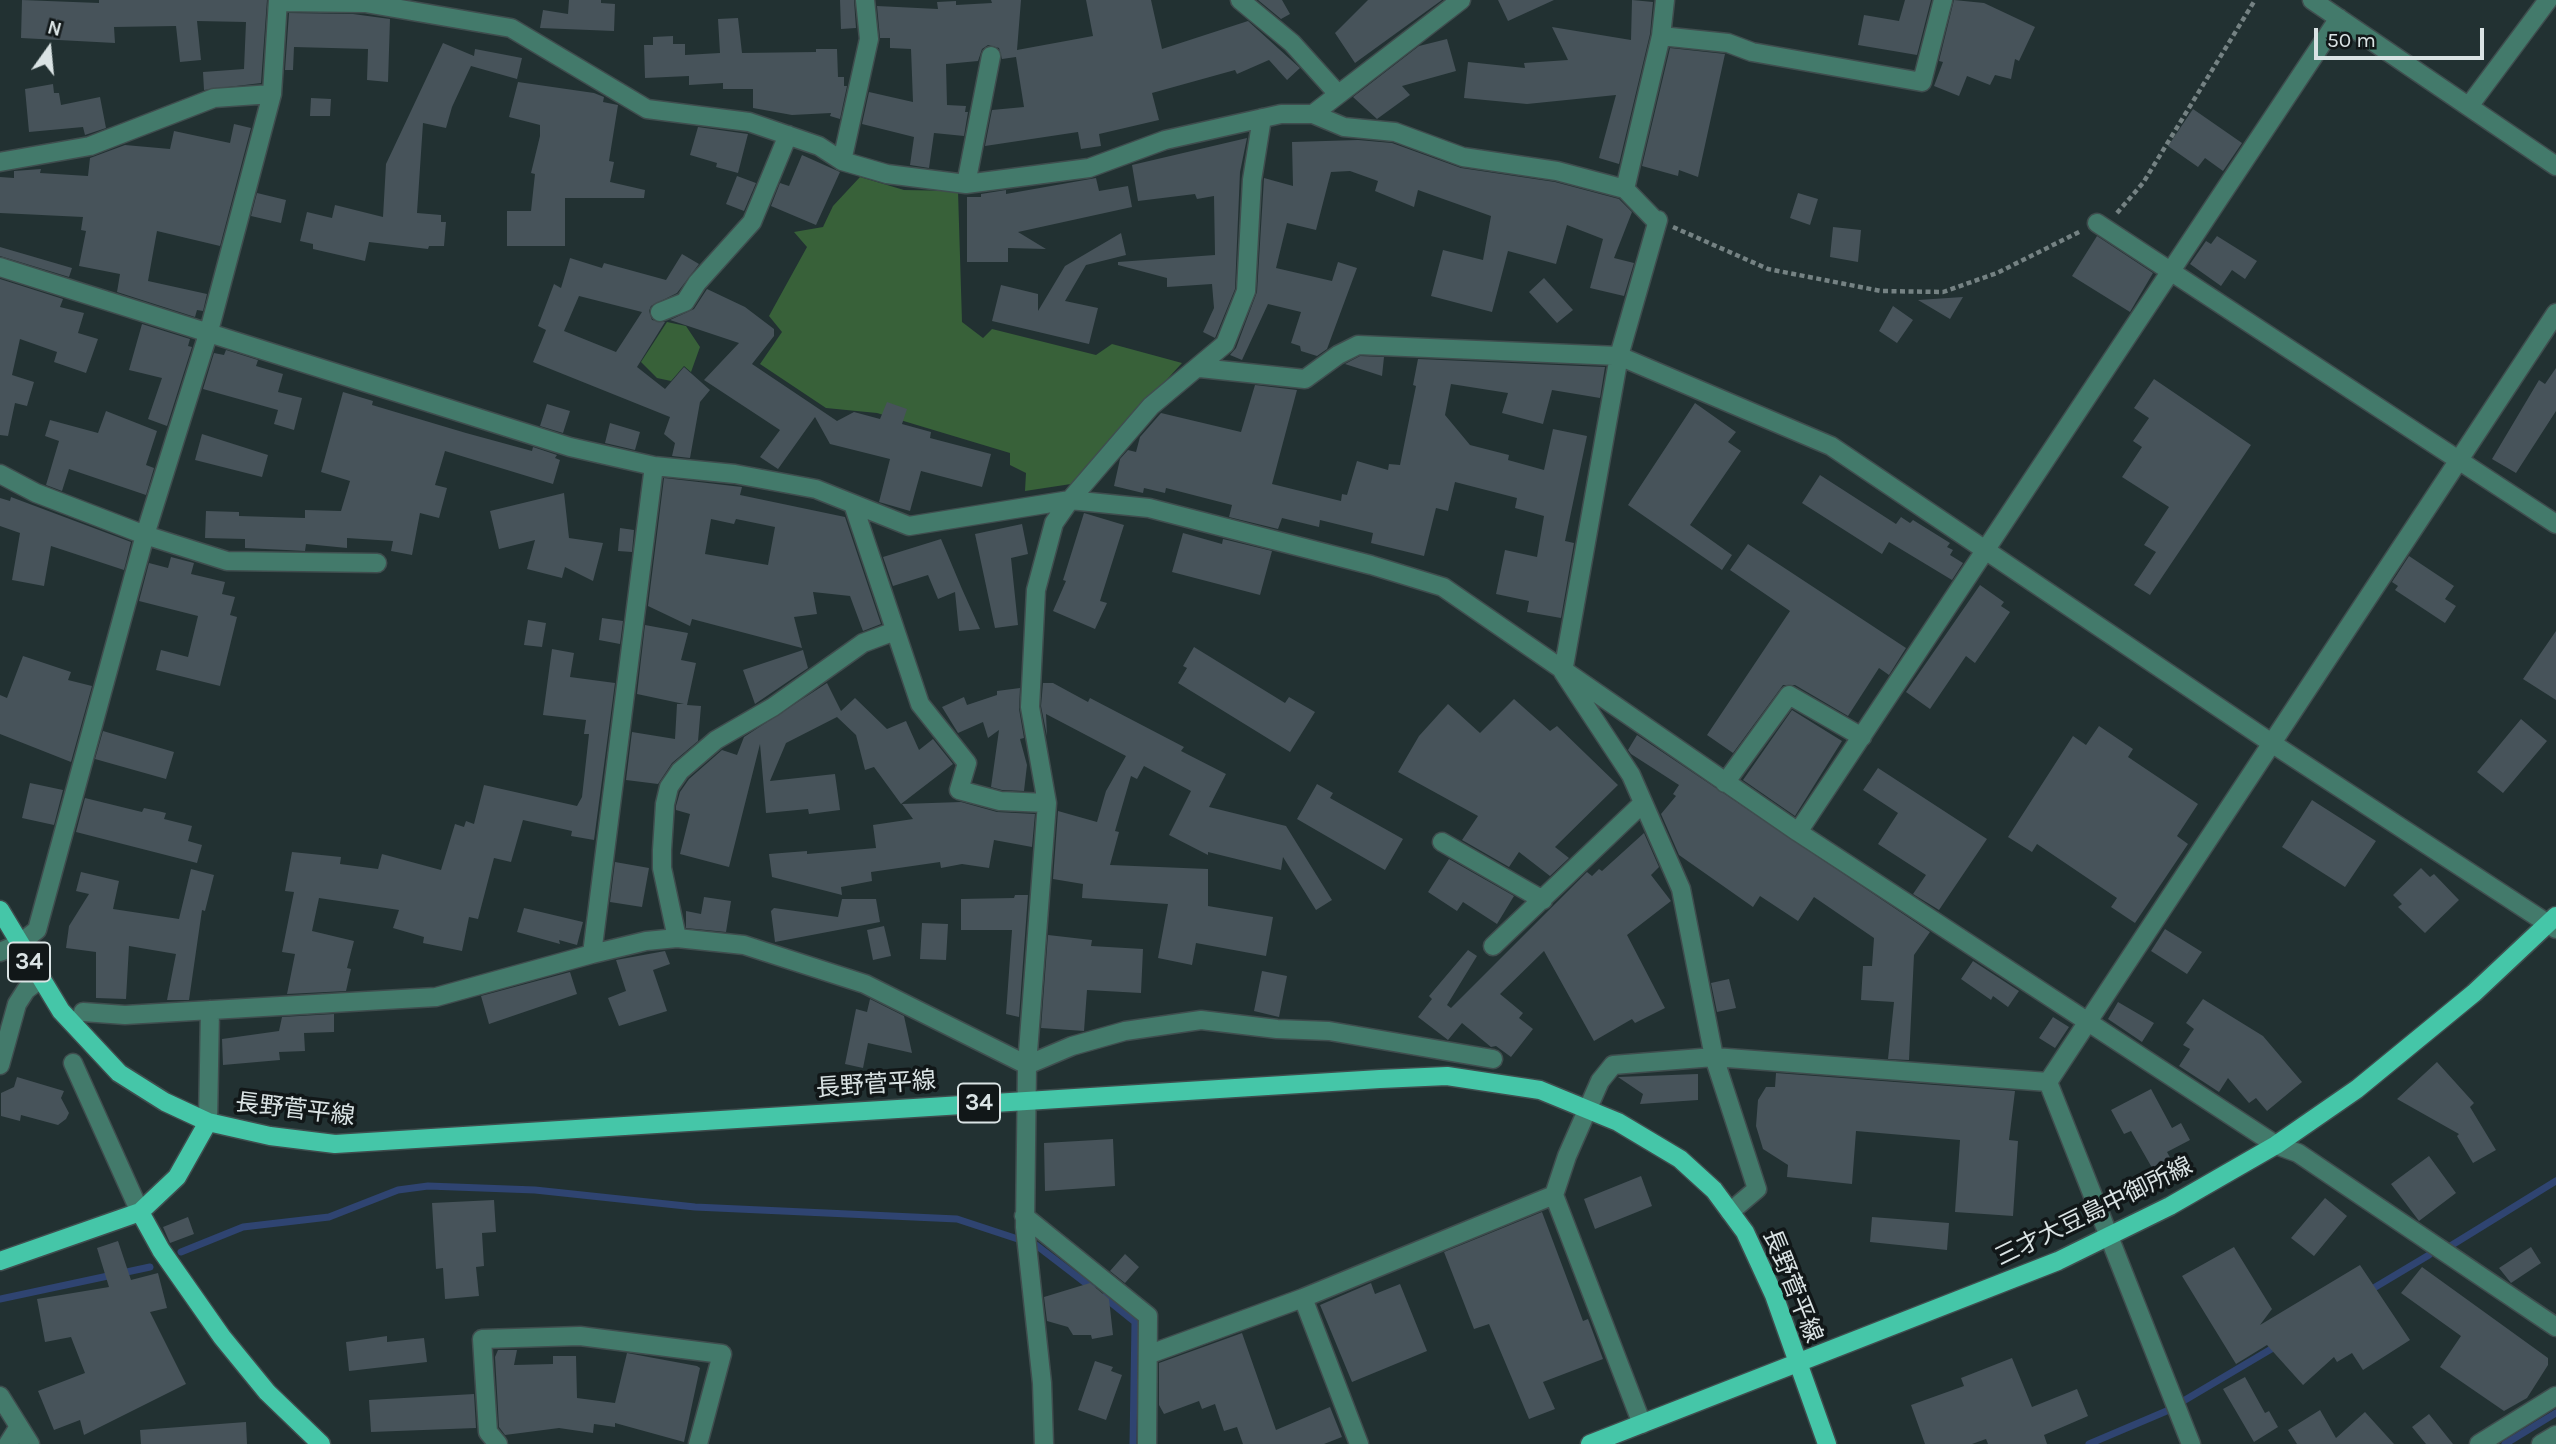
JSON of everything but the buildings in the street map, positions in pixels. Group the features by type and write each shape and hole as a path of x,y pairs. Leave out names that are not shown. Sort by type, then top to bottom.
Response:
{"main road":[{"name":"長野菅平線","path":"0,910 39,980 78,1033 119,1073 165,1102 208,1122 270,1136 335,1144 1447,1076 1540,1090 1618,1122 1680,1159 1714,1190 1745,1232 1774,1295 1827,1444"},
{"name":"三才大豆島中御所線","path":"1590,1444 1798,1365 2058,1261 2170,1206 2276,1146 2357,1089 2554,923"},
{"path":"0,1261 140,1212 177,1177 208,1122"},
{"path":"140,1212 161,1250 222,1337 267,1392 321,1444"}],"street":[{"path":"842,161 869,39 865,0"},
{"path":"1240,0 1292,43 1338,94"},
{"path":"1313,114 1461,0"},
{"path":"1625,189 1661,36 1665,0"},
{"path":"1661,36 1728,43 1752,52 1922,82 1943,0"},
{"path":"2312,0 2556,166"},
{"path":"2469,106 2548,0"},
{"path":"0,952 19,944 37,930 145,535 209,331 272,93 278,1 365,3 511,27 647,109 749,122 819,146 842,161 887,174 966,184 1089,168 1165,140 1281,114 1313,114 1344,127 1395,132 1463,157 1557,171 1625,189 1656,219 1619,356 1563,672 1631,775 1681,889 1714,1057 1757,1188 1730,1212"},
{"path":"1798,832 2339,18"},
{"path":"966,184 991,56"},
{"path":"0,162 90,146 214,98 272,93"},
{"path":"1044,1444 1042,1383 1026,1252 1025,1222 1027,1065 1047,803 1030,707 1035,590 1054,523 1070,499 1152,406 1200,368 1225,344 1246,290 1252,180 1262,118"},
{"path":"660,312 685,302 697,283 752,222 788,135"},
{"path":"2097,223 2556,524"},
{"path":"0,267 570,447 654,466 735,474 816,489 909,526 1070,499 1149,508 1371,565 1443,587 1798,832 2276,1146 2298,1153 2556,1327"},
{"path":"2048,1082 2273,744 2457,459 2556,313"},
{"path":"1200,368 1305,379 1338,355 1358,345 1619,356 1830,446 2273,744 2554,923"},
{"path":"592,954 654,466"},
{"path":"0,474 36,493 145,535 227,561 377,563"},
{"path":"853,504 920,704 967,763 959,790 1000,801 1047,803"},
{"path":"677,938 662,868 662,839 669,787 680,771 716,740 772,707 863,643 895,631"},
{"path":"1725,783 1789,695 1862,737"},
{"path":"1493,946 1643,803"},
{"path":"1442,842 1543,900"},
{"path":"83,1012 125,1014 436,998 592,954 646,941 677,938 744,946 865,984 1027,1065 1072,1046 1125,1031 1201,1020 1277,1029 1329,1031 1493,1059"},
{"path":"0,1065 17,1004 26,990 39,980"},
{"path":"208,1122 209,1010"},
{"path":"1642,1424 1554,1195 1567,1156 1590,1109 1600,1081 1613,1065 1714,1057 2048,1082"},
{"path":"73,1063 140,1212"},
{"path":"2048,1082 2191,1444"},
{"path":"1150,1354 1303,1297 1554,1195"},
{"path":"1025,1222 1148,1316 1150,1354 1147,1444"},
{"path":"1303,1297 1359,1444"},
{"path":"498,1444 488,1432 482,1339 580,1336 722,1353 698,1444"},
{"path":"0,1396 30,1444"},
{"path":"2479,1444 2556,1396"},
{"path":"8,1444 18,1428"},
{"path":"2541,1444 2556,1435"}],"path":[{"path":"1656,219 1768,269 1881,291 1943,292 1997,273 2122,211 2143,183 2255,0"}],"green space":[{"path":"860,177 904,190 958,191 962,322 983,338 992,329 1096,355 1112,344 1182,363 1071,484 1025,491 1026,473 1010,465 1010,453 877,413 826,408 760,364 782,332 769,316 807,247 794,232 823,227 833,206"},
{"path":"667,322 686,326 700,347 691,372 684,366 671,381 657,378 641,362"}],"waterway":[{"path":"2452,1245 2556,1181"},
{"path":"181,1252 243,1227 329,1217 398,1190 428,1186 535,1190 695,1207 957,1219 1036,1245 1092,1288"},
{"path":"2367,1292 2429,1255"},
{"path":"0,1299 150,1267"},
{"path":"1104,1297 1135,1322 1133,1444"},
{"path":"2185,1400 2278,1345"},
{"path":"2089,1444 2169,1410"},
{"path":"2505,1444 2556,1413"}]}
